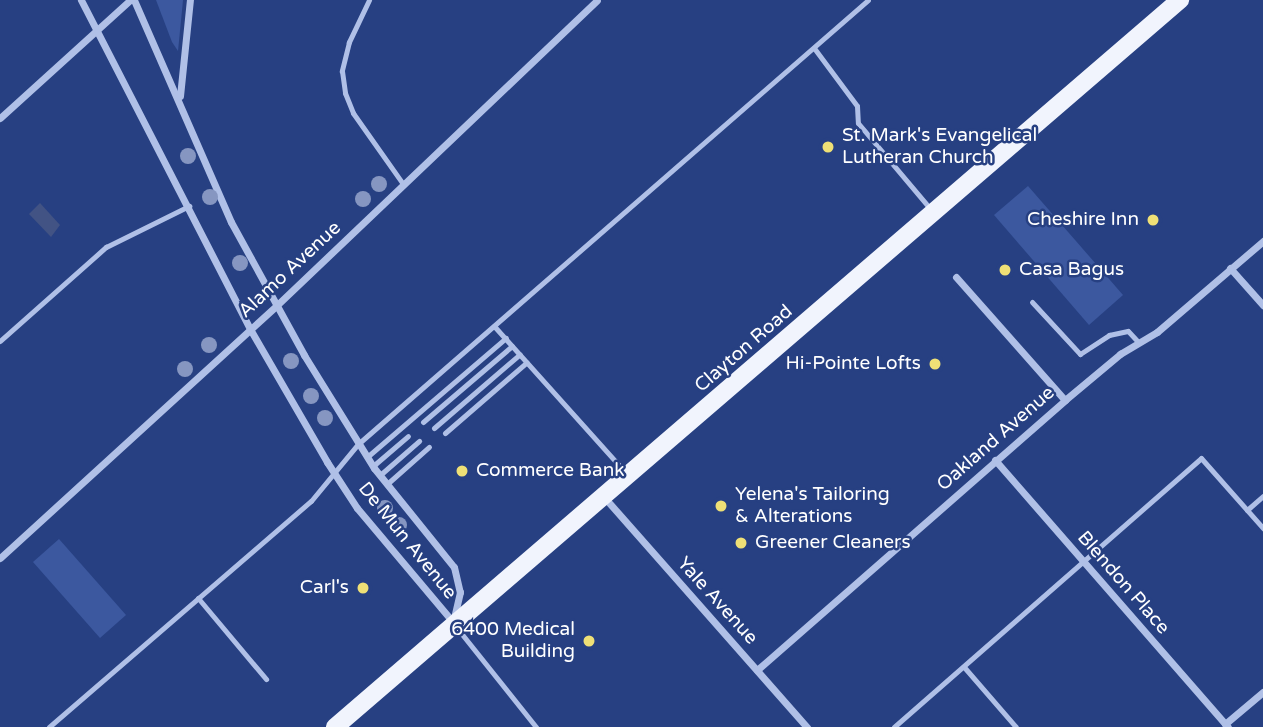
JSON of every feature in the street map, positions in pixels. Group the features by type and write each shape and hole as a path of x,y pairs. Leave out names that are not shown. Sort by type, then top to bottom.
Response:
{"main road":[{"name":"Clayton Road","path":"335,727 453,622 604,497 1180,0"}],"street":[{"name":"De Mun Avenue","path":"81,0 189,206 250,330 335,474 357,508 453,622"},
{"name":"De Mun Avenue","path":"132,0 181,103 231,222 276,306 373,466 454,567 460,592 453,622"},
{"path":"0,118 132,0"},
{"path":"181,103 179,82 190,0"},
{"name":"Alamo Avenue","path":"0,558 276,306 597,0"},
{"name":"Oakland Avenue","path":"757,670 1065,400 1263,241"},
{"path":"1230,268 1263,305"},
{"path":"956,277 1065,400"},
{"name":"Blendon Place","path":"995,460 1227,726"},
{"name":"Yale Avenue","path":"604,497 807,727"},
{"path":"1227,726 1263,692"}],"lane":[{"path":"369,0 349,42 342,71 345,93 354,113 404,184"},
{"path":"48,727 311,500 358,444 868,0"},
{"path":"814,48 857,106 858,123 934,214"},
{"path":"0,341 106,247 189,206"},
{"path":"1032,302 1080,354 1110,335 1128,331 1139,343"},
{"path":"495,326 628,476"},
{"path":"367,457 506,338"},
{"path":"423,422 512,346"},
{"path":"434,428 520,354"},
{"path":"445,433 527,362"},
{"path":"373,466 408,436"},
{"path":"380,475 419,441"},
{"path":"387,484 429,447"},
{"path":"894,727 1085,563 1201,458 1263,528"},
{"path":"1247,510 1263,496"},
{"path":"198,598 266,679"},
{"path":"453,622 536,727"},
{"path":"964,667 1016,727"}],"shaded area":[{"path":"156,0 183,0 178,51 172,42"},
{"path":"1028,186 1123,295 1089,325 994,215"},
{"path":"40,203 60,225 51,237 29,214"},
{"path":"59,539 126,615 100,638 33,562"}],"place":[{"name":"St. Mark's Evangelical Lutheran Church","path":"828,147"},
{"name":"Cheshire Inn","path":"1153,220"},
{"name":"Casa Bagus","path":"1005,270"},
{"name":"Hi-Pointe Lofts","path":"935,364"},
{"name":"Commerce Bank","path":"462,471"},
{"name":"Yelena's Tailoring & Alterations","path":"721,506"},
{"name":"Greener Cleaners","path":"741,543"},
{"name":"Carl's","path":"363,588"},
{"name":"6400 Medical Building","path":"589,641"}]}
